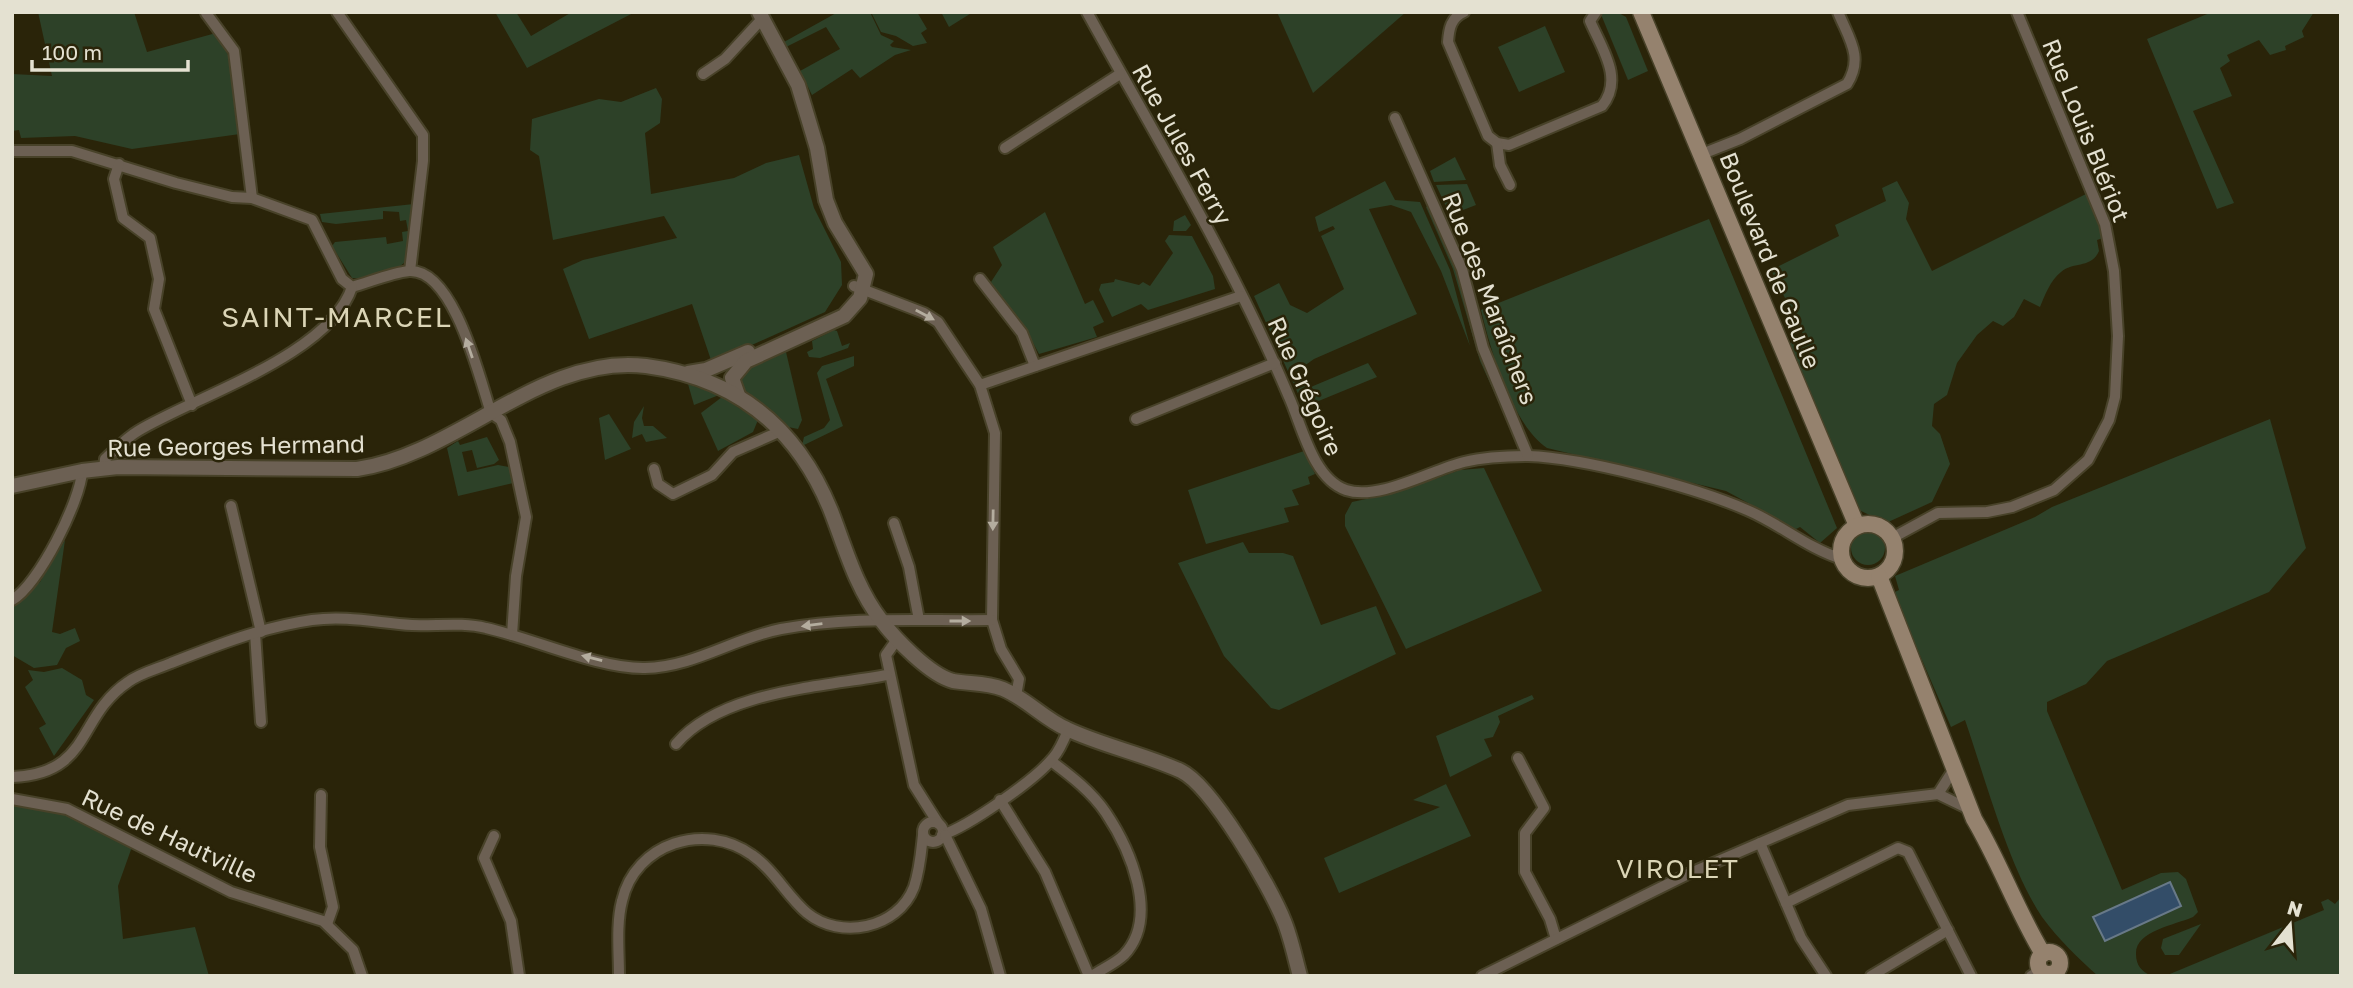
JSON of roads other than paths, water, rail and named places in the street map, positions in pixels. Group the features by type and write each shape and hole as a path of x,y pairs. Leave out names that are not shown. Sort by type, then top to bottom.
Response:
{"main road":[{"name":"Boulevard de Gaulle","path":"1641,12 1857,526"},
{"path":"1873,524 1882,527 1892,538 1895,554 1893,563 1878,576 1857,576 1842,559 1844,537 1857,526 1873,524"},
{"path":"1878,576 1934,712 1970,809 1993,851"},
{"path":"1934,712 1970,782 1993,851 2021,918 2047,969"}],"street":[{"path":"337,12 423,135 424,161 410,271"},
{"name":"Rue Jules Ferry","path":"1087,12 1183,184 1241,296"},
{"path":"1464,12 1457,16 1449,28 1448,42 1489,135 1497,143 1509,145 1602,106 1610,96 1614,82 1590,20 1597,12"},
{"path":"1702,154 1740,139 1847,84 1856,70 1856,58 1838,12"},
{"name":"Rue Louis Blériot","path":"1892,538 1938,513 1987,512 2012,507 2054,490 2088,460 2109,420 2115,397 2118,336 2114,271 2105,224 2017,12"},
{"path":"206,13 234,51 252,198"},
{"path":"703,74 725,59 760,16 798,85 817,148 826,200 835,223 856,257 858,287 854,307 844,316 746,360 732,378 738,395"},
{"path":"1005,148 1120,74"},
{"name":"Rue des Maraîchers","path":"1395,118 1462,269 1483,348 1528,456"},
{"path":"1497,143 1500,165 1510,185"},
{"path":"12,151 72,151 232,197 252,198 312,220 342,279 352,287"},
{"path":"119,164 114,178 123,218 150,238 159,279 154,309 192,405"},
{"path":"104,469 105,459 136,432 258,373 331,322 352,287 410,271 424,274 434,280 461,325 491,413 501,420 510,442 526,517 516,576 512,635"},
{"path":"980,279 1022,333 1035,366"},
{"path":"686,374 725,363 836,312 858,287"},
{"path":"858,287 925,313 938,322 980,385 995,433 992,620 1001,649 1019,679 1016,696"},
{"name":"Rue Grégoire","path":"980,385 1241,296 1275,363 1322,474 1345,490 1369,493 1465,461 1528,456 1599,467 1723,501 1748,510 1821,552 1842,559"},
{"path":"716,383 719,370 725,363"},
{"path":"1136,419 1275,363"},
{"name":"Rue Georges Hermand","path":"12,486 104,469 357,469 386,465 433,446 491,413 570,376 600,369 642,365 716,383 738,395 781,431 817,479 850,564 880,619 923,663 951,680 978,682 1016,696 1068,730 1183,772 1201,786 1254,864 1284,921 1300,976"},
{"path":"654,469 658,484 673,494 712,475 733,452 781,431"},
{"path":"12,600 29,584 42,566 76,499 82,471"},
{"path":"231,506 258,633 261,722"},
{"path":"894,523 909,567 919,620"},
{"path":"12,777 32,776 57,768 69,758 114,693 130,680 233,639 312,620 340,618 485,627 551,648 642,668 687,662 760,634 782,629 880,619 992,620"},
{"path":"898,638 886,655 887,675 914,785 938,823 932,822 934,834"},
{"path":"676,744 706,717 777,693 887,675"},
{"path":"619,976 621,902 630,879 646,859 661,847 686,839 709,839 734,844 754,855 806,912 823,924 840,929 874,925 902,904 914,888 923,852 934,834 1000,800 1051,761 1061,748 1068,730"},
{"path":"1518,758 1544,808 1525,833 1525,872 1550,919 1556,939"},
{"path":"1000,800 1045,872 1091,976 1123,956 1138,930 1140,903 1122,842 1105,812 1080,784 1051,761"},
{"path":"1938,794 1954,769"},
{"path":"1482,976 1688,874 1848,805 1938,794 1970,809"},
{"path":"321,795 320,847 333,907 327,924"},
{"name":"Rue de Hautville","path":"12,799 67,809 231,892 327,924 353,950 362,976"},
{"path":"924,803 934,834 981,909 1000,976"},
{"path":"494,836 484,858 510,921 519,976"},
{"path":"1759,843 1801,938 1826,976"},
{"path":"1786,903 1898,848 1908,852 1971,976"},
{"path":"1871,976 1948,930"}],"water":[{"path":"2170,882 2181,906 2105,941 2093,917"}],"district":[{"name":"SAINT-MARCEL","path":"337,316"},
{"name":"VIROLET","path":"1678,868"}]}
